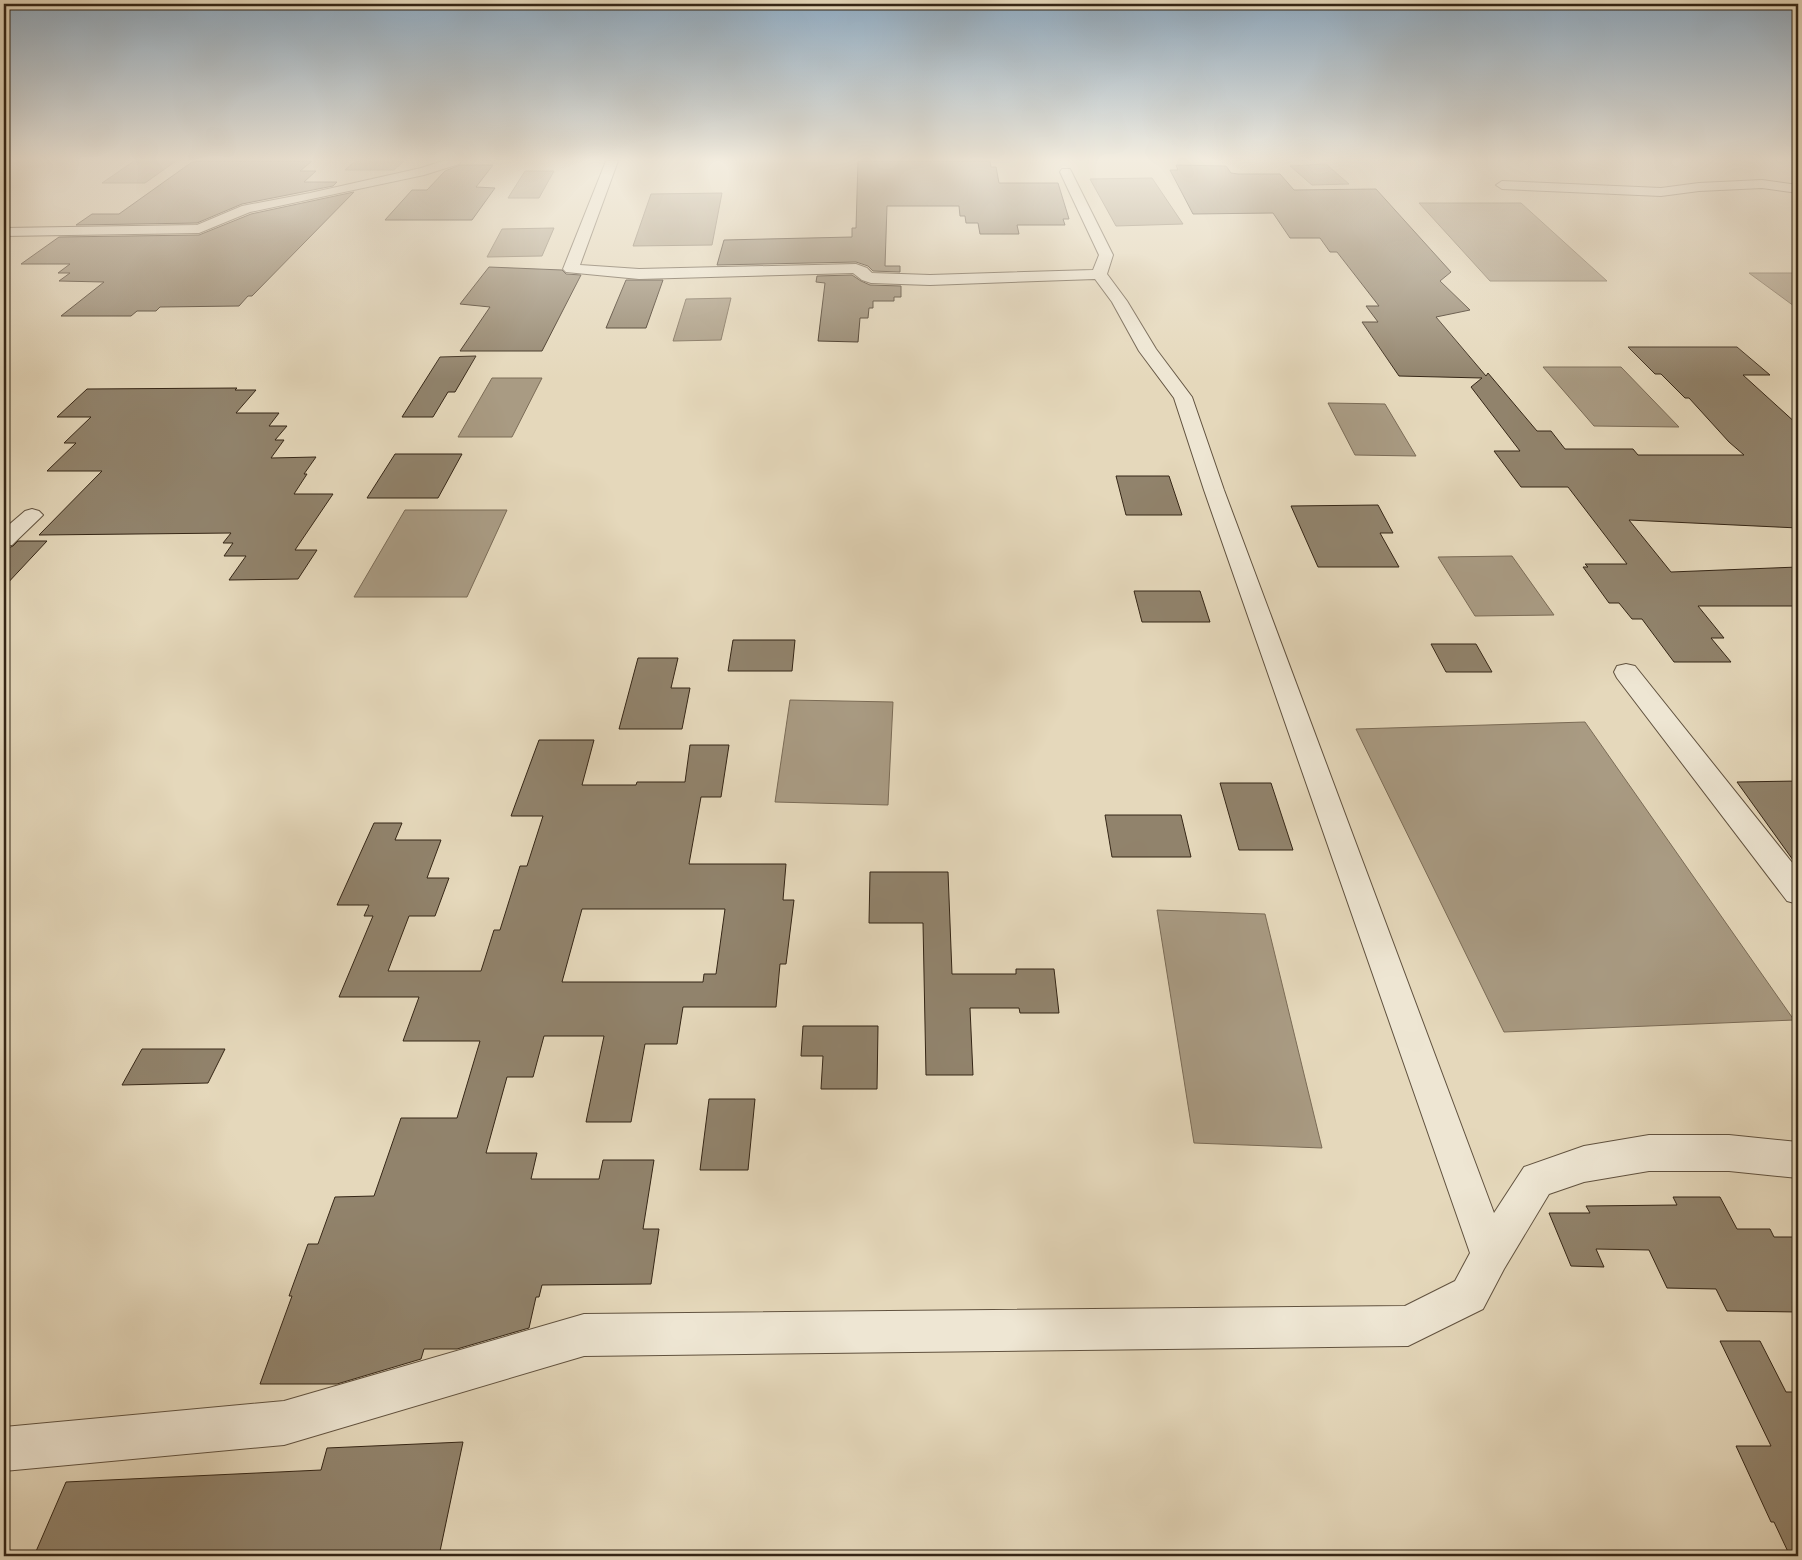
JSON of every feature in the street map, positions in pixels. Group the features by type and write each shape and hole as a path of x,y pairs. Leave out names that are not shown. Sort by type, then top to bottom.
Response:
{"street":[{"path":"584,234 571,269 639,274 856,268 871,278 922,280 1099,274"},
{"path":"1096,234 1106,255 1099,274"},
{"path":"1099,274 1119,301 1148,351 1183,397 1214,490 1490,1255"},
{"path":"4,540 32,515"},
{"path":"1626,672 1798,892"},
{"path":"4,1449 284,1423 584,1335 1408,1326 1469,1295 1490,1255 1537,1180 1584,1164 1649,1153 1729,1154 1798,1160"}],"shaded area":[{"path":"499,234 552,234 542,256 487,257"},
{"path":"637,234 714,234 712,245 633,246"},
{"path":"1447,234 1555,234 1607,281 1490,281"},
{"path":"1749,273 1798,273 1798,309"},
{"path":"731,298 721,340 673,341 686,299"},
{"path":"1543,367 1621,367 1679,427 1594,426"},
{"path":"492,378 542,378 512,437 458,437"},
{"path":"1328,403 1385,404 1416,456 1355,455"},
{"path":"405,510 507,510 467,597 354,597"},
{"path":"1512,556 1554,615 1475,616 1438,557"},
{"path":"790,700 893,702 888,805 775,802"},
{"path":"1585,722 1794,1020 1504,1032 1356,729"},
{"path":"1157,910 1265,914 1322,1148 1194,1143"}],"building":[{"path":"313,234 252,296 248,296 239,306 160,307 156,311 137,311 131,316 61,316 104,282 59,281 70,273 58,273 70,264 21,264 59,237"},
{"path":"852,234 886,234 885,266 900,266 900,272 873,271 868,266 856,262 717,265 724,240 852,237"},
{"path":"1287,234 1416,234 1451,272 1440,281 1470,310 1436,317 1486,376 1488,373 1537,431 1551,431 1565,449 1633,449 1638,455 1744,455 1729,442 1689,398 1685,398 1661,374 1655,374 1628,347 1737,347 1770,375 1743,375 1798,425 1798,528 1629,520 1671,572 1798,567 1798,606 1698,606 1724,638 1711,638 1731,662 1674,662 1642,619 1632,619 1619,603 1609,603 1583,567 1588,567 1585,564 1627,564 1568,487 1521,487 1494,451 1520,451 1471,387 1482,378 1399,376 1362,322 1378,322 1366,306 1379,306 1337,252 1330,252 1320,238 1290,238"},
{"path":"489,267 562,270 566,274 581,275 542,351 460,351 490,307 460,304"},
{"path":"852,275 870,285 901,286 901,297 894,297 894,301 873,301 873,308 869,308 868,318 860,318 858,342 818,341 825,283 816,282 817,276"},
{"path":"626,280 663,280 646,328 606,328"},
{"path":"476,356 455,392 448,392 433,417 402,417 440,357"},
{"path":"237,388 235,390 256,390 236,413 279,413 269,426 287,426 275,440 284,440 271,458 316,457 304,474 307,474 294,494 333,494 295,550 317,550 298,579 229,580 246,556 224,556 233,543 223,543 231,533 39,535 102,471 47,471 76,443 64,443 91,417 57,417 87,389"},
{"path":"395,454 462,454 438,498 367,498"},
{"path":"1116,476 1169,476 1182,515 1126,515"},
{"path":"1378,505 1393,533 1380,533 1399,567 1318,567 1291,506"},
{"path":"18,541 47,541 4,587 4,550 13,546"},
{"path":"1134,591 1200,591 1210,622 1142,622"},
{"path":"733,640 795,640 792,671 728,671"},
{"path":"1431,644 1476,644 1492,672 1446,672"},
{"path":"638,658 678,658 671,688 690,688 682,729 619,729"},
{"path":"539,740 594,740 582,785 636,785 637,782 685,782 690,745 729,745 721,797 701,797 689,864 786,864 783,900 794,900 786,964 780,964 776,1007 683,1007 677,1044 645,1044 631,1122 586,1122 604,1036 544,1036 533,1077 507,1077 486,1153 537,1153 531,1179 599,1179 603,1160 654,1160 643,1229 659,1229 651,1284 542,1285 539,1297 536,1297 529,1328 457,1349 424,1349 421,1359 337,1384 260,1384 292,1296 289,1296 308,1244 318,1244 335,1197 374,1196 401,1118 457,1118 480,1041 403,1041 419,997 339,997 373,916 364,916 369,905 337,905 374,823 402,823 395,840 441,840 427,878 449,878 435,916 409,916 388,971 481,971 494,930 500,930 520,866 527,866 543,816 511,816","holes":["582,909 725,909 716,974 704,974 703,982 562,982"]},
{"path":"1798,781 1798,867 1737,782"},
{"path":"1220,783 1271,783 1293,850 1239,850"},
{"path":"1105,815 1181,815 1191,857 1112,857"},
{"path":"870,872 948,872 952,974 1016,974 1016,969 1054,969 1059,1013 1020,1013 1019,1008 970,1008 973,1075 926,1075 923,923 869,923"},
{"path":"803,1026 878,1026 877,1089 821,1089 823,1056 801,1056"},
{"path":"142,1049 225,1049 208,1083 122,1085"},
{"path":"709,1099 755,1099 748,1170 700,1170"},
{"path":"1673,1197 1720,1197 1737,1229 1770,1229 1774,1237 1798,1237 1798,1312 1727,1311 1716,1289 1667,1288 1649,1250 1596,1249 1604,1267 1571,1266 1549,1213 1590,1213 1586,1206 1677,1205"},
{"path":"1720,1341 1760,1341 1786,1392 1798,1392 1798,1556 1790,1556 1774,1522 1771,1522 1736,1446 1771,1446"},
{"path":"463,1442 439,1556 34,1556 66,1482 321,1470 327,1448"}]}
